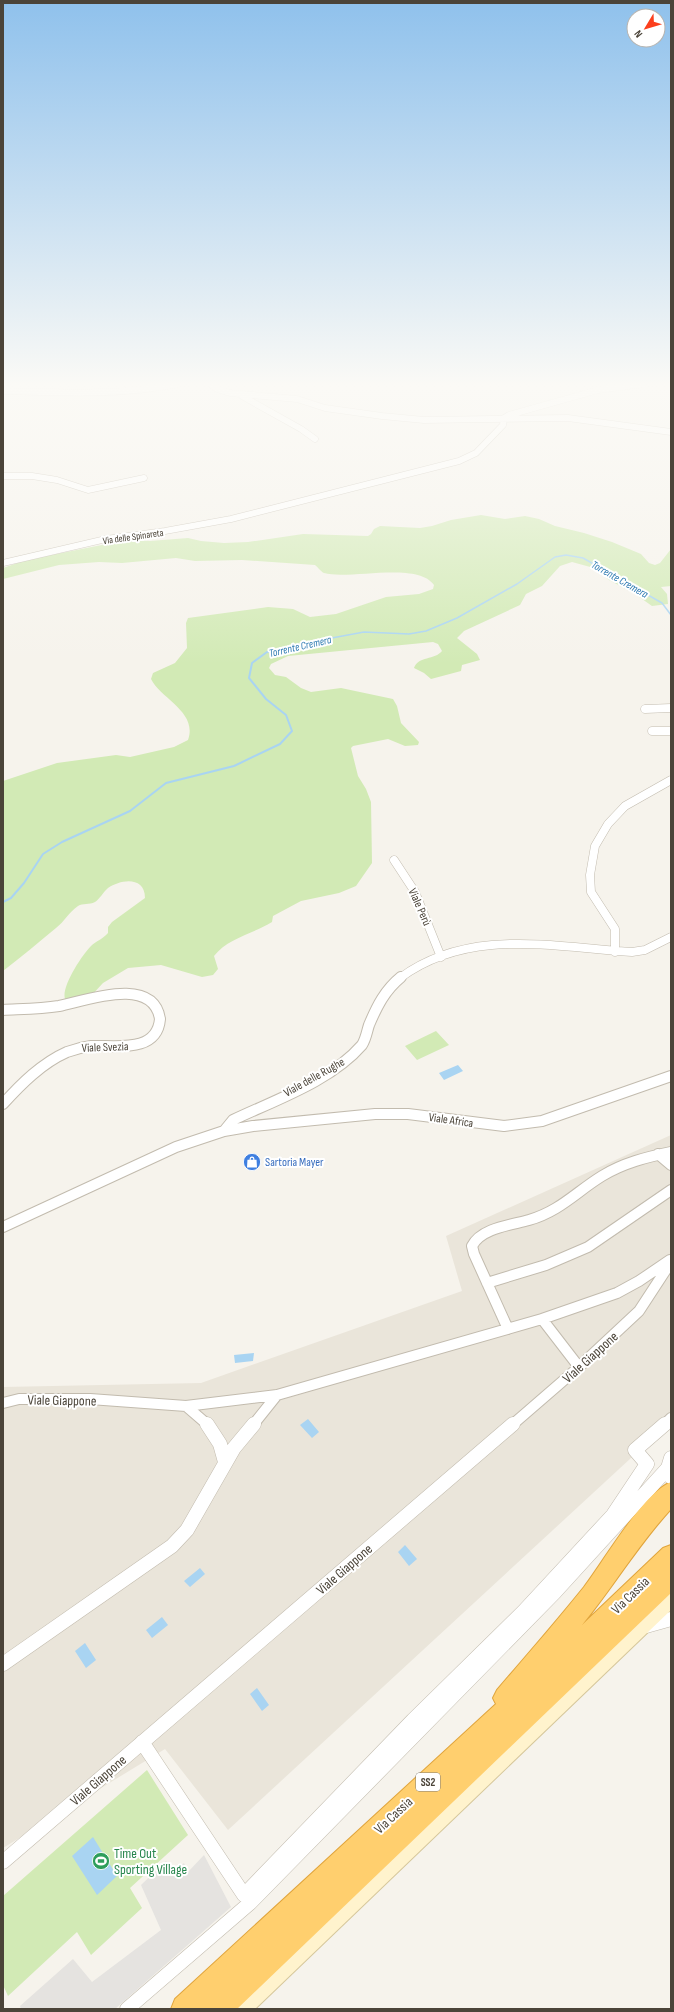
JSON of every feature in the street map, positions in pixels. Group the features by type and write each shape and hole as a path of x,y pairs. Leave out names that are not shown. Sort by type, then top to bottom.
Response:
{"highway":[{"path":"498,1718 502,1700 592,1595 642,1524 671,1493"},
{"name":"Via Cassia","path":"185,2009 671,1556"},
{"name":"Via Cassia","path":"217,2009 671,1578"}],"street":[{"path":"3,476 32,476 57,480 88,490 144,478"},
{"name":"Via delle Spinareta","path":"3,563 106,539 165,531 231,519 400,476"},
{"path":"644,709 671,708"},
{"path":"652,731 671,731"},
{"path":"615,952 615,929 592,892 590,875 595,846 608,824 625,806 671,780"},
{"name":"Viale Perù","path":"394,860 415,892 441,957"},
{"name":"Viale delle Rughe","path":"3,1227 176,1147 224,1131 233,1120 324,1074 344,1062 364,1042 379,1003 389,987 412,970 426,962 497,943 632,952 645,950 670,938"},
{"name":"Viale Svezia","path":"3,1010 57,1006 112,994 126,993 140,995 149,1000 156,1009 159,1020 153,1036 135,1046 127,1048 86,1046 63,1054 27,1081 3,1104"},
{"name":"Viale Africa","path":"224,1131 253,1126 374,1114 408,1114 504,1126 526,1124 542,1121 671,1076"},
{"path":"508,1329 474,1254 472,1246 475,1240 508,1225 548,1214 616,1168 641,1158 671,1152"},
{"path":"658,1154 671,1165"},
{"path":"487,1283 546,1265 601,1239 671,1190"},
{"name":"Viale Giappone","path":"3,1403 19,1399 90,1399 186,1406 277,1396 542,1319 617,1293 671,1259"},
{"name":"Viale Giappone","path":"3,1862 579,1367 639,1311 671,1262"},
{"path":"542,1319 579,1367"},
{"path":"3,1664 172,1546 190,1524 225,1462 243,1434 277,1396"},
{"path":"186,1406 206,1420 216,1433 223,1450 225,1462"},
{"path":"142,1742 244,1895 413,1720 524,1611 613,1515 647,1464 635,1450 671,1418"},
{"path":"126,2009 250,1903 556,1592 670,1468"},
{"path":"240,2009 514,1746 641,1628 671,1598"},
{"path":"641,1628 671,1619"}],"shaded area":[{"path":"671,1135 671,1423 670,1422 228,1830 165,1749 3,1848 3,1387 201,1383 462,1291 446,1236"},
{"path":"204,1855 231,1907 115,2009 21,2009 20,2006 73,1959 92,1982 161,1930 141,1885 166,1861 173,1873 184,1863 188,1872"}],"green space":[{"path":"481,515 505,519 525,516 539,519 555,526 612,542 641,554 649,563 655,565 660,563 671,549 671,586 661,587 667,594 668,604 652,606 635,594 609,580 594,568 572,562 560,566 542,586 526,594 520,605 464,631 457,638 477,654 480,660 462,665 461,671 431,679 424,673 414,668 419,662 435,656 442,651 438,644 433,642 288,656 271,664 269,668 275,675 286,677 301,688 311,692 341,688 393,699 397,706 401,723 419,742 418,745 405,746 388,739 353,746 351,748 358,776 366,789 371,802 372,863 356,886 339,893 301,901 273,916 272,922 233,940 214,956 218,969 213,975 202,977 161,965 128,968 103,983 91,996 76,1000 65,999 66,987 69,979 87,950 108,933 108,927 112,922 145,898 144,891 141,886 131,881 125,881 108,888 95,902 80,905 75,908 59,926 3,971 3,781 57,763 116,755 130,757 174,747 188,740 190,730 188,721 177,706 162,693 151,679 153,673 175,663 187,648 186,623 188,618 268,607 293,609 310,617 336,614 386,597 419,594 433,589 434,585 426,578 414,574 382,573 335,575 322,572 315,565 242,560 195,561 176,558 122,563 99,562 59,565 3,579 3,568 26,560 127,540 150,541 188,538 224,543 248,542 303,534 368,536 374,529 380,526 420,528 451,520"},
{"path":"436,1031 449,1045 417,1060 405,1046"},
{"name":"Time Out Sporting Village","path":"147,1770 188,1835 130,1888 142,1908 91,1955 77,1932 8,1996 3,1985 3,1896"}],"water":[{"path":"458,1065 463,1071 444,1080 439,1073"},
{"path":"254,1353 253,1361 235,1363 234,1355"},
{"path":"308,1419 319,1432 312,1438 300,1425"},
{"path":"405,1545 417,1559 409,1566 398,1552"},
{"path":"200,1568 205,1574 190,1587 184,1581"},
{"path":"162,1617 168,1625 152,1638 146,1630"},
{"path":"85,1643 96,1660 86,1668 75,1651"},
{"path":"257,1688 269,1705 262,1711 250,1694"},
{"path":"93,1837 117,1876 97,1895 72,1856"}],"waterway":[{"name":"Torrente Cremera","path":"321,640 364,632 409,634 426,631 457,618 517,584 555,557 566,555 583,558 662,603 671,615"},
{"name":"Torrente Cremera","path":"3,902 11,898 24,883 43,854 62,842 130,811 166,783 234,766 280,744 292,731 286,715 266,699 249,678 252,663 267,652 325,639"}],"place":[{"name":"Sartoria Mayer","path":"252,1162"},
{"name":"Time Out Sporting Village","path":"101,1861"}]}
